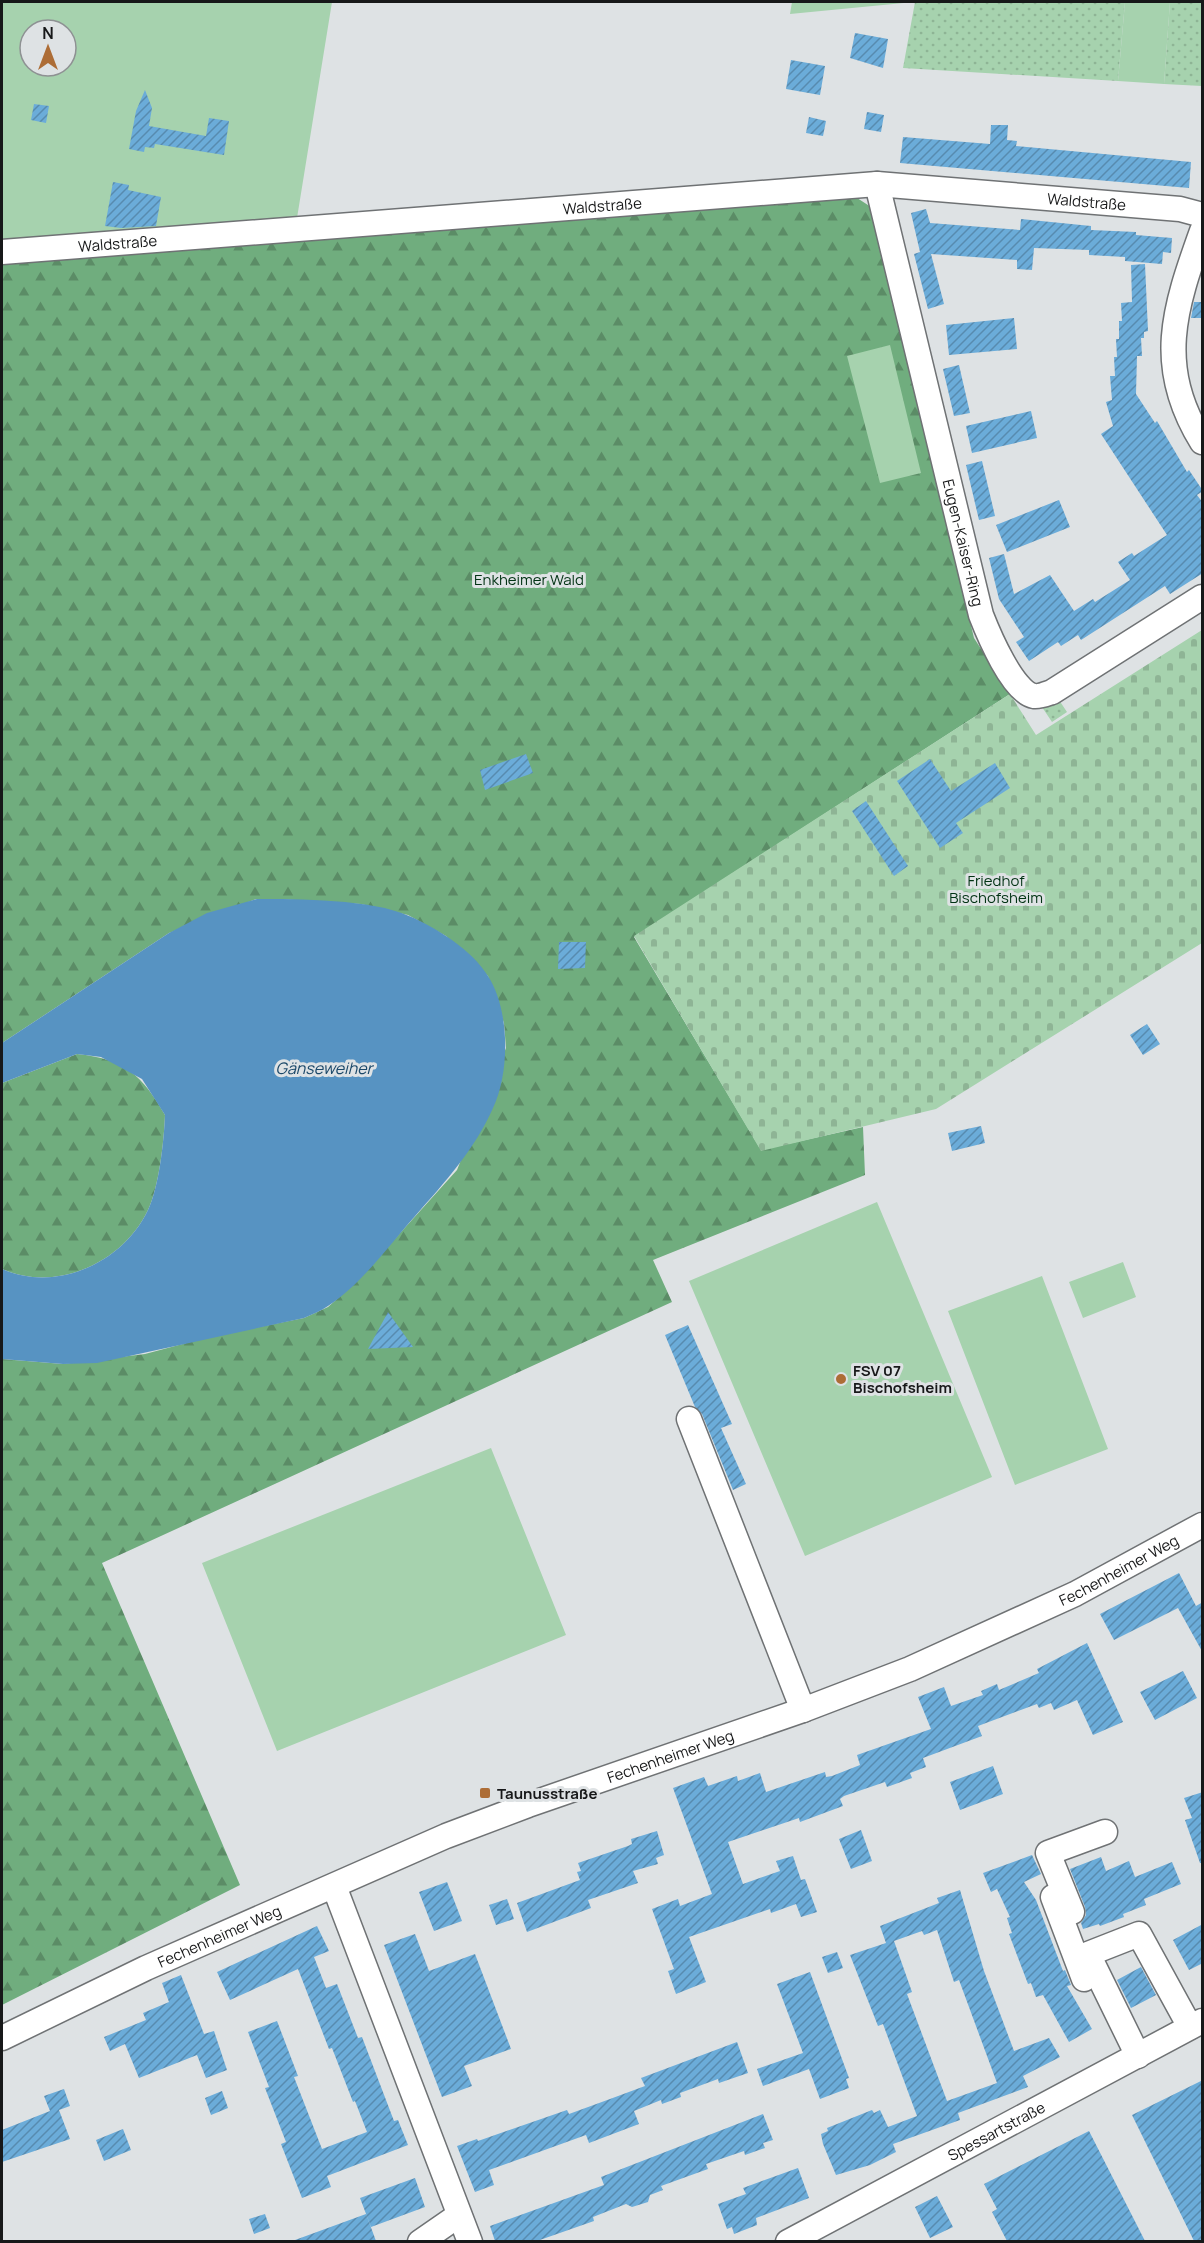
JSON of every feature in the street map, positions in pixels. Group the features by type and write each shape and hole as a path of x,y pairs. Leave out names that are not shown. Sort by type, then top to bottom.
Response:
{"street":[{"name":"Waldstraße","path":"2,252 877,184 1180,209 1203,215"},
{"name":"Eugen-Kaiser-Ring","path":"877,184 981,615 998,653 1016,682 1024,691 1034,696 1052,692 1203,597"},
{"path":"1203,231 1176,306 1172,343 1174,376 1180,400 1203,442"},
{"path":"689,1419 803,1710"},
{"name":"Fechenheimer Weg","path":"2,2038 146,1968 446,1836 528,1805 803,1710 900,1673 1075,1594 1203,1525"},
{"path":"1105,1832 1048,1853 1131,2059"},
{"path":"333,1886 470,2241"},
{"path":"1053,1897 1088,1990 1131,2059"},
{"path":"1088,1953 1139,1934 1196,2024"},
{"name":"Spessartstraße","path":"788,2241 1196,2024"},
{"path":"420,2241 459,2216"}],"green space":[{"path":"2,2 332,2 297,218 2,249"},
{"path":"792,2 914,2 790,14"},
{"path":"915,2 1125,2 1118,81 903,68"},
{"path":"1125,2 1170,2 1164,84 1118,81"},
{"path":"1170,2 1202,2 1202,86 1164,84"},
{"name":"Enkheimer Wald","path":"854,196 871,207 974,638 1010,694 634,937 761,1150 863,1127 865,1175 653,1260 672,1302 102,1563 240,1885 2,2005 2,1359 63,1364 145,1354 209,1337 304,1318 328,1307 356,1282 457,1170 506,1048 504,1023 488,976 446,936 408,915 361,904 278,899 256,899 169,933 2,1043 2,261"},
{"path":"890,345 921,473 880,483 847,356"},
{"name":"Friedhof Bischofsheim","path":"1202,630 1202,943 936,1109 761,1151 634,936 1010,694 1036,735"},
{"path":"1057,697 1067,712 1052,722 1042,707"},
{"path":"77,1054 94,1056 120,1065 140,1079 157,1101 165,1115 158,1177 148,1210 137,1229 105,1258 65,1275 23,1276 2,1269 2,1083"},
{"name":"FSV 07 Bischofsheim","path":"877,1202 992,1477 805,1556 689,1281"},
{"path":"1123,1262 1136,1297 1083,1318 1069,1282"},
{"path":"1042,1276 1108,1449 1015,1485 948,1311"},
{"path":"491,1448 566,1635 277,1751 202,1563"}],"water":[{"name":"Gänseweiher","path":"257,899 335,901 394,910 431,927 473,957 488,976 495,990 504,1023 505,1059 502,1077 499,1093 486,1123 459,1164 375,1264 352,1287 319,1311 304,1318 97,1363 63,1364 2,1359 2,1269 23,1276 65,1275 105,1258 122,1245 137,1229 152,1200 160,1164 165,1115 142,1079 101,1057 77,1054 2,1083 2,1043 169,933 207,913"}],"building":[{"path":"855,33 888,39 883,68 850,58"},
{"path":"791,60 825,66 820,95 786,89"},
{"path":"145,90 152,108 149,126 206,136 209,118 229,121 224,155 155,144 154,148 145,147 144,152 129,149 136,111"},
{"path":"34,104 49,106 46,123 31,120"},
{"path":"867,112 884,115 881,132 864,129"},
{"path":"809,117 826,121 823,136 806,133"},
{"path":"991,125 1008,125 1007,140 1017,141 1016,146 1191,162 1189,188 900,163 903,137 990,144"},
{"path":"113,182 129,185 128,190 161,197 156,226 121,228 105,226"},
{"path":"926,209 930,223 1020,230 1021,219 1091,226 1091,230 1136,232 1136,235 1172,238 1171,253 1163,252 1162,264 1125,261 1125,257 1089,255 1089,250 1034,248 1032,270 1017,269 1017,260 931,254 944,304 928,309 914,254 920,252 911,213"},
{"path":"1145,264 1148,331 1144,332 1144,338 1141,338 1142,356 1137,356 1136,394 1155,423 1157,421 1187,472 1189,470 1203,491 1197,495 1203,503 1203,573 1170,594 1165,586 1081,640 1078,635 1061,646 1058,642 1029,661 1016,642 1024,637 999,599 989,558 1004,554 1014,594 1050,575 1074,611 1093,599 1095,602 1130,580 1118,562 1132,553 1134,556 1167,535 1101,434 1113,426 1106,402 1112,400 1110,376 1115,376 1114,357 1117,357 1116,339 1119,339 1119,321 1122,321 1121,303 1132,302 1131,265"},
{"path":"1194,302 1203,302 1203,318 1191,318"},
{"path":"1014,318 1017,349 949,355 946,325"},
{"path":"959,365 970,413 954,416 943,369"},
{"path":"1031,411 1037,438 972,453 966,426"},
{"path":"982,461 995,516 979,520 966,465"},
{"path":"1059,500 1070,527 1007,552 996,525"},
{"path":"526,754 533,773 485,790 480,770"},
{"path":"930,759 951,791 995,763 1010,788 956,823 963,833 940,848 897,781"},
{"path":"866,801 908,866 894,876 852,811"},
{"path":"559,942 586,942 585,968 558,969"},
{"path":"1147,1024 1160,1044 1143,1055 1130,1035"},
{"path":"981,1126 985,1143 952,1151 948,1133"},
{"path":"388,1312 413,1347 368,1349"},
{"path":"688,1325 732,1424 721,1428 746,1484 733,1490 702,1414 695,1407 665,1335"},
{"path":"1179,1573 1196,1606 1203,1602 1203,1653 1178,1608 1114,1640 1100,1614"},
{"path":"1087,1643 1123,1722 1093,1735 1077,1700 1054,1710 1051,1703 1039,1708 1037,1704 978,1726 982,1736 923,1758 926,1767 910,1773 912,1778 887,1787 885,1782 844,1796 840,1799 843,1806 800,1822 799,1818 728,1842 743,1884 780,1871 776,1861 793,1856 801,1880 805,1879 817,1912 801,1917 796,1904 771,1913 770,1909 689,1937 706,1982 676,1994 668,1971 674,1969 652,1909 678,1899 680,1906 712,1894 673,1788 704,1777 708,1786 737,1776 738,1781 760,1773 766,1792 825,1772 826,1777 832,1776 860,1765 857,1755 931,1729 918,1697 944,1687 951,1706 983,1695 981,1691 997,1684 999,1690 1039,1673 1037,1669"},
{"path":"1183,1671 1197,1698 1155,1720 1140,1692"},
{"path":"993,1766 1003,1794 960,1810 950,1782"},
{"path":"1203,1792 1203,1863 1200,1863 1185,1820 1192,1818 1184,1798"},
{"path":"861,1830 872,1861 851,1869 839,1839"},
{"path":"657,1831 664,1855 656,1858 658,1864 633,1871 638,1883 588,1900 591,1908 527,1932 517,1903 580,1880 577,1872 581,1871 578,1863 628,1846 632,1844 631,1839"},
{"path":"1032,1855 1041,1874 1024,1882 1036,1900 1063,1971 1065,1970 1071,1985 1067,1986 1092,2029 1069,2042 1043,1995 1036,1997 1031,1983 1028,1984 1009,1934 1012,1933 1007,1918 1010,1917 997,1889 991,1892 983,1873"},
{"path":"1101,1857 1106,1871 1129,1861 1135,1877 1172,1862 1181,1884 1144,1899 1146,1905 1123,1914 1124,1917 1100,1926 1099,1924 1083,1929 1081,1923 1086,1915 1085,1907 1070,1869"},
{"path":"447,1882 462,1921 434,1931 419,1892"},
{"path":"960,1890 984,1971 1014,2051 1049,2038 1060,2057 1023,2076 1028,2087 958,2113 960,2120 893,2144 896,2152 870,2165 836,2175 821,2134 828,2131 827,2128 872,2110 874,2113 880,2110 888,2127 917,2116 883,2024 878,2026 850,1955 886,1943 880,1926 939,1903 937,1898","holes":["937,1930 954,1982 959,1980 997,2083 947,2101 907,1994 912,1992 894,1941 922,1931 924,1935"]},
{"path":"507,1899 514,1919 496,1925 489,1905"},
{"path":"1203,1924 1203,1963 1189,1970 1173,1940"},
{"path":"317,1926 329,1951 314,1957 326,1988 337,1984 358,2038 362,2037 394,2121 398,2120 408,2145 327,2176 331,2187 302,2198 281,2144 286,2142 265,2088 269,2087 248,2032 277,2021 298,2076 294,2077 322,2149 367,2132 332,2048 329,2049 298,1969 230,2000 217,1972"},
{"path":"415,1934 429,1971 475,1954 511,2049 464,2066 472,2086 442,2097 384,1945"},
{"path":"837,1952 843,1968 828,1973 822,1957"},
{"path":"1141,1967 1156,1995 1131,2008 1117,1980"},
{"path":"810,1972 849,2078 846,2079 849,2088 820,2099 809,2069 763,2086 757,2069 803,2053 777,1984"},
{"path":"181,1975 204,2034 214,2031 227,2070 206,2078 197,2055 139,2078 125,2044 110,2051 104,2037 146,2020 143,2013 169,2002 162,1983"},
{"path":"737,2042 748,2073 719,2083 718,2079 680,2093 681,2097 662,2104 661,2100 634,2111 639,2124 589,2143 586,2135 489,2170 494,2185 475,2192 457,2146 567,2110 569,2114 645,2086 641,2078"},
{"path":"1203,2080 1203,2241 1194,2241 1132,2115"},
{"path":"64,2089 70,2106 59,2110 70,2139 2,2162 2,2130 50,2111 44,2096"},
{"path":"222,2091 228,2108 211,2115 205,2098"},
{"path":"763,2114 773,2140 763,2143 765,2148 745,2155 744,2151 706,2164 708,2169 661,2186 663,2190 650,2195 648,2202 632,2207 626,2204 593,2217 594,2221 537,2241 495,2241 490,2226 604,2185 601,2177"},
{"path":"123,2129 131,2150 104,2161 96,2140"},
{"path":"1089,2131 1145,2241 1007,2241 992,2212 997,2209 984,2184"},
{"path":"798,2168 809,2198 756,2218 757,2225 734,2234 732,2227 727,2229 718,2204 746,2194 743,2188"},
{"path":"415,2178 425,2207 371,2227 360,2198"},
{"path":"937,2196 953,2227 930,2238 915,2207"},
{"path":"265,2214 270,2228 254,2234 249,2219"},
{"path":"366,2214 376,2241 295,2241 295,2240"}],"place":[{"name":"FSV 07 Bischofsheim","path":"841,1379"},
{"name":"Taunusstraße","path":"485,1793"}]}
